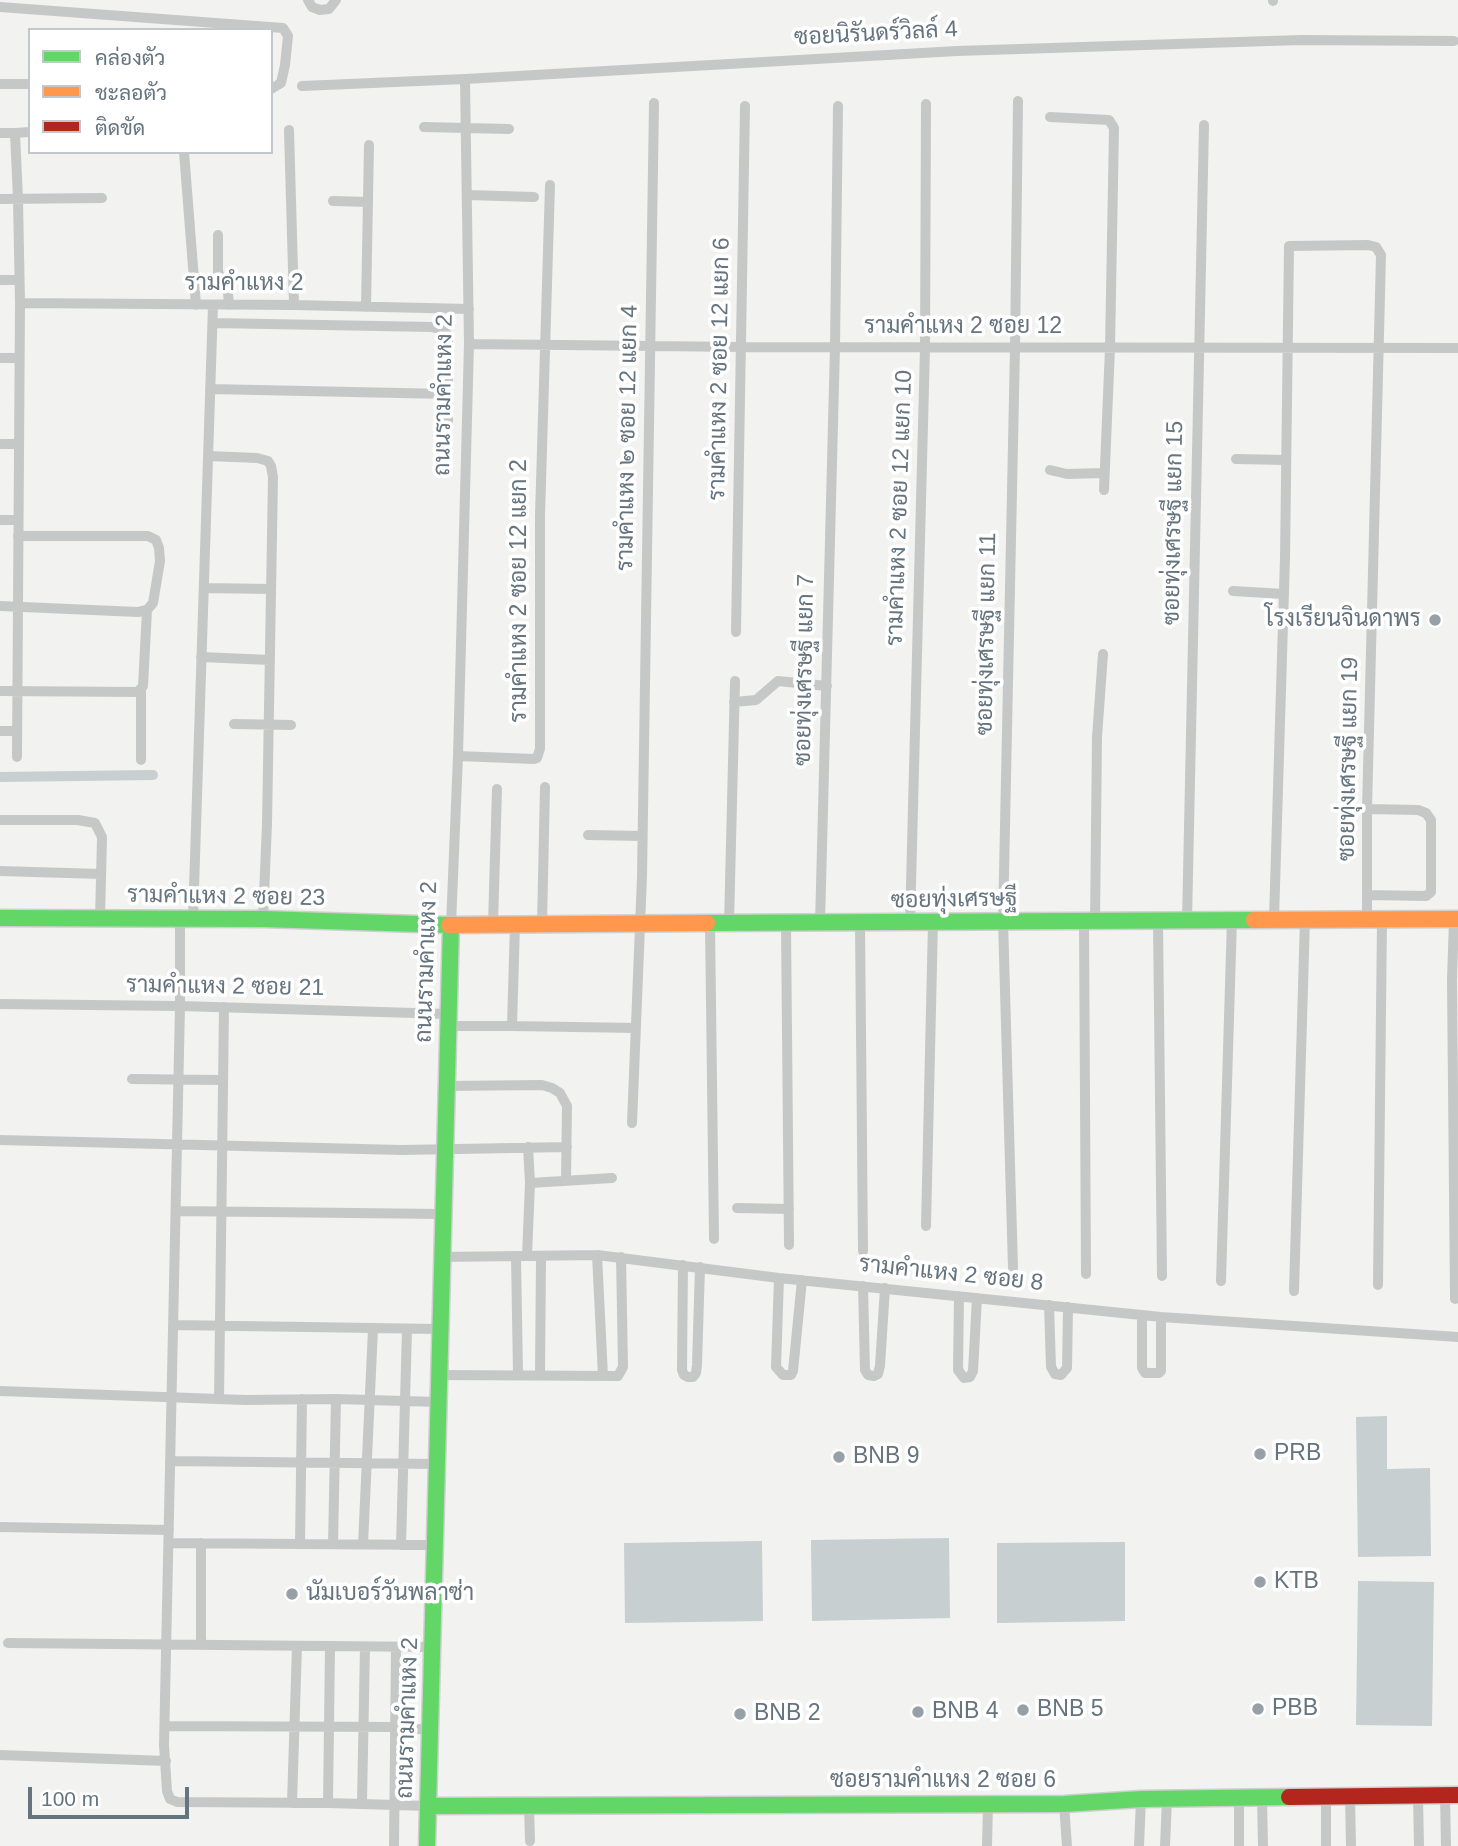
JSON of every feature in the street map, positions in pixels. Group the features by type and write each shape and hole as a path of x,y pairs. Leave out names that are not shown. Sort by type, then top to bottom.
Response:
{"main road":[{"name":"รามคำแหง 2 ซอย 23","path":"0,918 263,919 451,925"},
{"name":"ซอยทุ่งเศรษฐี","path":"451,925 1456,919"},
{"name":"ถนนรามคำแหง 2","path":"428,1846 428,1806 432,1780 430,1730 451,925"},
{"name":"ซอยรามคำแหง 2 ซอย 6","path":"428,1806 1064,1804 1141,1799 1451,1796"}],"street":[{"path":"308,0 312,7 320,10 329,9 336,0"},
{"path":"0,7 283,28 288,36 285,65 281,83 273,88"},
{"name":"ซอยนิรันดร์วิลล์ 4","path":"302,86 957,51 1301,40 1454,41"},
{"name":"ถนนรามคำแหง 2","path":"451,925 469,344 465,79"},
{"path":"0,84 28,84"},
{"name":"ซอยทุ่งเศรษฐี แยก 11","path":"1013,1268 1003,921 1018,101"},
{"name":"รามคำแหง ๒ ซอย 12 แยก 4","path":"632,1123 642,836 654,103"},
{"name":"รามคำแหง 2 ซอย 12 แยก 10","path":"910,923 925,348 926,104"},
{"name":"รามคำแหง 2 ซอย 12 แยก 6","path":"736,632 743,347 745,106"},
{"name":"ซอยทุ่งเศรษฐี แยก 7","path":"820,923 831,418 835,347 838,106"},
{"path":"1050,117 1112,122 1110,348 1104,489"},
{"name":"ซอยทุ่งเศรษฐี แยก 15","path":"1187,921 1197,347 1204,125"},
{"path":"424,127 509,129"},
{"path":"289,130 294,305"},
{"path":"0,133 28,132"},
{"path":"15,133 19,280 17,757"},
{"path":"366,307 369,145"},
{"path":"184,154 196,305"},
{"path":"545,344 550,184"},
{"path":"467,195 534,197"},
{"path":"0,199 102,198"},
{"path":"333,201 368,202"},
{"path":"218,235 218,272 227,282 229,304"},
{"name":"ซอยทุ่งเศรษฐี แยก 19","path":"1288,348 1289,246 1376,247 1381,255 1367,895 1375,919 1378,1285"},
{"path":"0,280 19,280"},
{"name":"รามคำแหง 2","path":"19,303 469,309"},
{"path":"213,305 201,657 180,1006 164,1726 167,1791 170,1799 177,1802 328,1802 428,1806"},
{"path":"213,323 442,329 449,342 448,421"},
{"name":"รามคำแหง 2 ซอย 12","path":"469,344 925,348 1458,348"},
{"name":"รามคำแหง 2 ซอย 12 แยก 2","path":"458,755 534,759 540,749 540,515 545,344"},
{"path":"1274,919 1288,348"},
{"path":"0,358 19,358"},
{"path":"210,389 447,394"},
{"path":"0,444 18,444"},
{"path":"208,456 257,458 268,461 271,466 269,724 263,919"},
{"path":"1236,459 1286,460"},
{"path":"1050,470 1067,474 1104,473"},
{"path":"0,520 18,520"},
{"path":"18,536 133,535 148,536 156,540 160,561 153,603 147,610 141,690 141,760"},
{"path":"204,588 271,589"},
{"path":"1233,591 1284,594"},
{"path":"0,606 138,612 147,610"},
{"path":"1086,1274 1089,922 1102,654"},
{"path":"201,657 270,660"},
{"path":"729,924 735,681"},
{"path":"734,702 756,700 778,681 827,686"},
{"path":"0,691 141,690"},
{"path":"234,724 291,725"},
{"path":"0,730 17,731"},
{"path":"542,924 545,787"},
{"path":"493,924 497,789"},
{"path":"1367,809 1418,810 1426,813 1431,820 1431,892 1426,896 1367,895"},
{"path":"0,820 78,820 95,823 102,837 100,919"},
{"path":"588,835 642,836"},
{"path":"0,872 101,874"},
{"path":"1221,1281 1232,919"},
{"path":"1294,1291 1305,919"},
{"path":"1455,1299 1456,919"},
{"path":"926,1226 933,922"},
{"path":"1157,922 1162,1276"},
{"path":"860,923 863,1251"},
{"path":"512,1026 516,924"},
{"path":"710,924 714,1239"},
{"path":"786,924 789,1245"},
{"name":"รามคำแหง 2 ซอย 21","path":"0,1004 224,1007 512,1026 636,1028"},
{"path":"219,1399 220,1147 224,1007"},
{"path":"132,1079 221,1080"},
{"path":"446,1086 542,1085 552,1087 560,1093 567,1106 566,1181"},
{"path":"0,1140 402,1150 567,1147"},
{"path":"518,1375 522,1256 530,1183 528,1147"},
{"path":"530,1183 612,1178"},
{"path":"737,1208 789,1209"},
{"path":"176,1211 442,1214"},
{"path":"597,1255 603,1376"},
{"name":"รามคำแหง 2 ซอย 8","path":"441,1256 597,1255 779,1278 1161,1317 1458,1337"},
{"path":"540,1374 541,1257"},
{"path":"439,1375 618,1376 623,1367 621,1257"},
{"path":"683,1265 682,1370 688,1377 693,1377 697,1365 700,1267"},
{"path":"779,1278 776,1367 783,1375 791,1375 793,1371 802,1280"},
{"path":"863,1286 865,1370 868,1375 874,1376 878,1374 880,1366 885,1289"},
{"path":"959,1296 958,1370 964,1378 970,1377 973,1371 977,1298"},
{"path":"1049,1305 1051,1367 1055,1374 1062,1375 1067,1368 1068,1307"},
{"path":"1142,1315 1142,1368 1146,1373 1161,1371 1161,1317"},
{"path":"173,1325 439,1329"},
{"path":"363,1544 373,1329"},
{"path":"401,1545 407,1329"},
{"path":"0,1391 219,1399 438,1402"},
{"path":"300,1544 302,1399"},
{"path":"333,1544 336,1399"},
{"path":"170,1461 437,1464"},
{"path":"0,1527 169,1530"},
{"path":"169,1543 436,1545"},
{"path":"201,1543 201,1644"},
{"path":"8,1643 433,1647"},
{"path":"292,1803 297,1646"},
{"path":"328,1802 330,1647"},
{"path":"362,1804 365,1647"},
{"path":"394,1846 396,1647"},
{"path":"164,1726 396,1727 430,1730"},
{"path":"0,1755 166,1761"},
{"path":"1350,1796 1350,1846"},
{"path":"1418,1796 1419,1846"},
{"path":"1446,1846 1451,1796"},
{"path":"1326,1797 1326,1846"},
{"path":"1239,1798 1239,1846"},
{"path":"1262,1798 1263,1846"},
{"path":"1139,1846 1141,1799"},
{"path":"1165,1846 1167,1799"},
{"path":"986,1846 988,1804"},
{"path":"1064,1804 1067,1846"},
{"path":"529,1806 530,1841"}],"shaded area":[{"path":"1387,1416 1387,1469 1430,1468 1431,1556 1358,1557 1356,1417"},
{"path":"949,1538 950,1618 812,1621 811,1540"},
{"path":"762,1541 763,1621 625,1623 624,1543"},
{"path":"1125,1542 1125,1621 997,1623 997,1543"},
{"path":"1358,1581 1434,1582 1432,1726 1356,1725"}],"waterway":[{"path":"0,777 153,775"}],"traffic: fast":[{"path":"0,918 263,919 449,925"},
{"path":"707,923 1254,920"},
{"path":"427,1846 451,925"},
{"path":"428,1806 1064,1804 1141,1799 1289,1797"}],"traffic: slow":[{"path":"1254,920 1458,919"},
{"path":"449,925 707,923"}],"traffic: jam":[{"path":"1289,1797 1458,1795"}],"place":[{"name":"โรงเรียนจินดาพร","path":"1435,620"},
{"name":"PRB","path":"1260,1454"},
{"name":"BNB 9","path":"839,1457"},
{"name":"KTB","path":"1260,1582"},
{"name":"นัมเบอร์วันพลาซ่า","path":"292,1594"},
{"name":"PBB","path":"1258,1709"},
{"name":"BNB 5","path":"1023,1710"},
{"name":"BNB 4","path":"918,1712"},
{"name":"BNB 2","path":"740,1714"}]}
